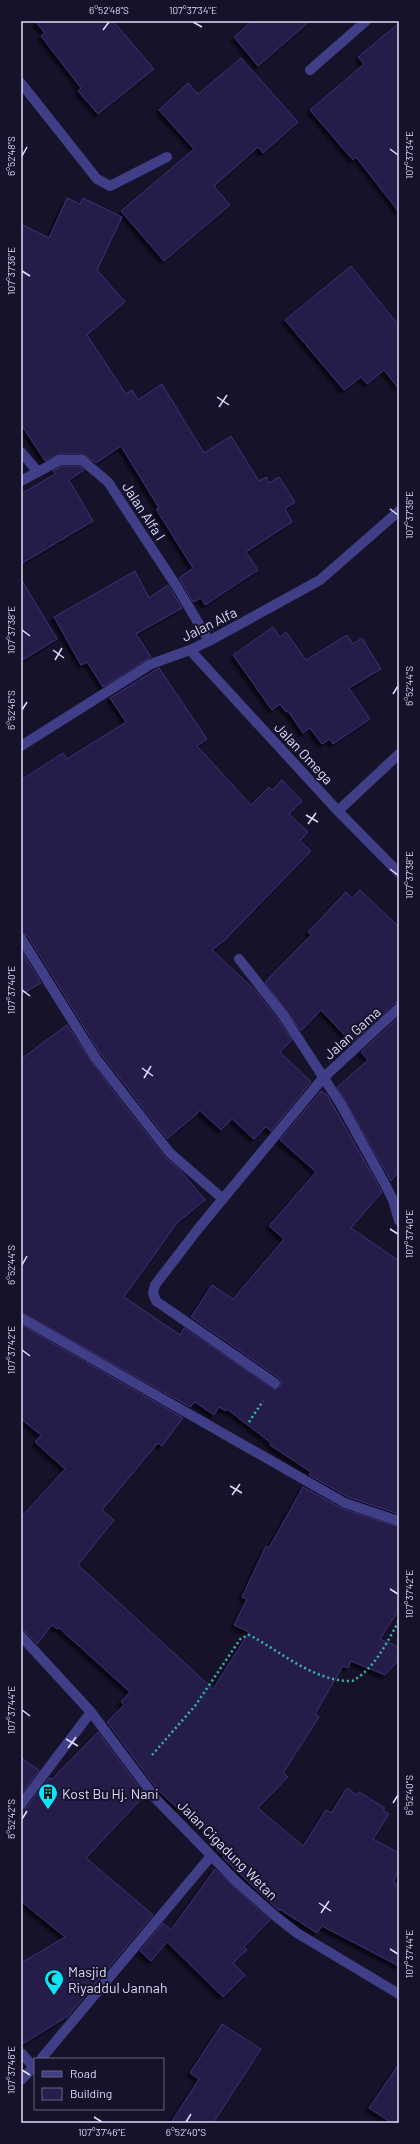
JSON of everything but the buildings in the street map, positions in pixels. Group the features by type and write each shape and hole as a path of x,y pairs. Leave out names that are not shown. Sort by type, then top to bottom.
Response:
{"street":[{"path":"310,70 366,21"},
{"path":"21,83 97,179 110,186 167,157"},
{"path":"21,452 37,470"},
{"name":"Jalan Alfa I","path":"21,481 37,470 60,460 82,460 108,482 177,587 209,641"},
{"name":"Jalan Alfa","path":"21,746 151,664 190,650 209,641 320,580 399,511"},
{"name":"Jalan Omega","path":"190,650 338,811 399,873"},
{"path":"338,811 399,754"},
{"path":"21,938 95,1057 122,1092 170,1153 223,1199"},
{"path":"239,959 283,1015 340,1103 385,1184 393,1200 399,1221"},
{"name":"Jalan Gama","path":"275,1383 156,1301 154,1293 155,1285 223,1199 323,1078 399,1008"},
{"path":"21,1318 345,1503 399,1521"},
{"name":"Jalan Cigadung Wetan","path":"21,1636 91,1712 157,1800 211,1856 259,1902 297,1933 399,1994"},
{"path":"22,1803 91,1712"},
{"path":"41,2058 211,1856"},
{"path":"21,2053 34,2063"},
{"path":"21,2080 34,2066"}],"path":[{"path":"237,1441 275,1383"},
{"path":"136,1772 195,1706 241,1638 249,1635 312,1671 334,1679 352,1681 367,1670 384,1647 399,1621"}],"place":[{"name":"Kost Bu Hj. Nani","path":"48,1810"},
{"name":"Masjid Riyaddul Jannah","path":"54,1996"}]}
